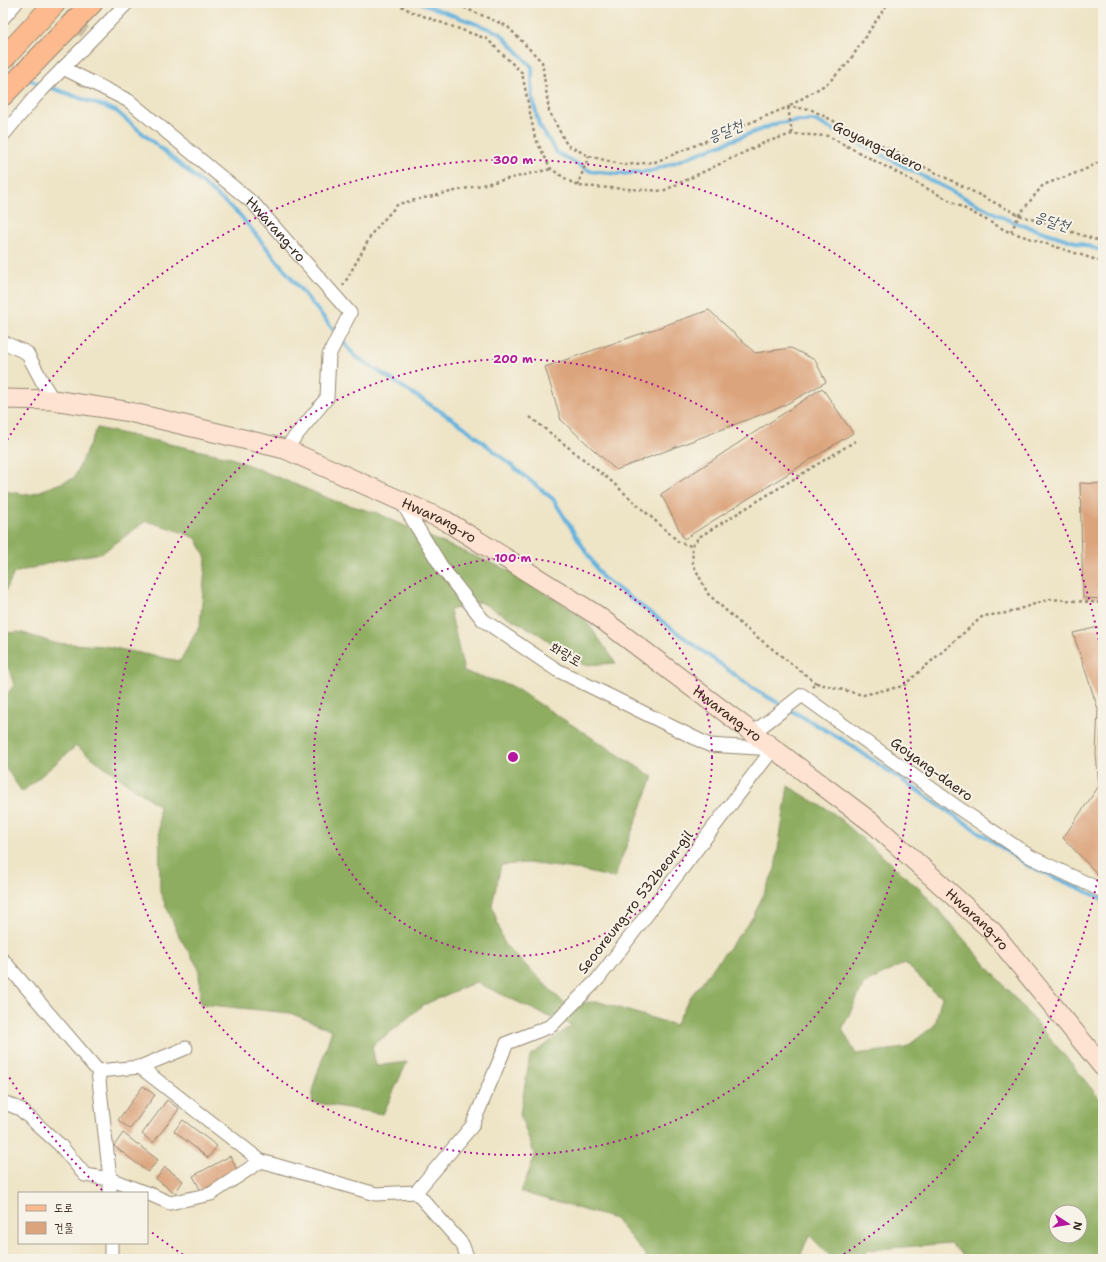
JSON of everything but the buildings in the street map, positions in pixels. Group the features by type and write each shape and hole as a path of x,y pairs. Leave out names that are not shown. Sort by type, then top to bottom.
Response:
{"main road":[{"path":"5,57 55,3"},
{"path":"3,95 92,3"},
{"name":"Hwarang-ro","path":"3,399 53,400 125,411 284,449 446,521 595,614 875,825 992,931 1103,1067"}],"street":[{"path":"3,18 16,3"},
{"path":"3,135 35,97 59,72 89,35 127,3"},
{"name":"Hwarang-ro","path":"59,72 128,101 254,204 350,313 328,355 327,398 284,449"},
{"path":"3,342 27,353 53,400"},
{"name":"화랑로","path":"401,501 443,569 483,620 551,666 709,745 773,749"},
{"path":"753,734 802,695"},
{"name":"Goyang-daero","path":"802,695 957,807 1031,857 1103,891"},
{"name":"Seooreung-ro 532beon-gil","path":"416,1192 472,1126 507,1043 551,1026 598,979 773,749"},
{"path":"3,960 98,1071 110,1179 110,1192"},
{"path":"98,1071 140,1067 186,1048"},
{"path":"140,1067 261,1161 376,1194 416,1192 462,1244 468,1259"},
{"path":"3,1102 20,1109 60,1145 85,1175 110,1179 144,1192"},
{"path":"148,1193 170,1203 212,1194 261,1161"},
{"path":"110,1244 111,1259"}],"path":[{"path":"396,3 412,12 487,39 522,74 535,138 551,169 576,186 589,156"},
{"name":"Goyang-daero","path":"452,3 508,26 542,62 549,111 567,145 589,156 624,166 655,162 788,107 810,109 1019,215 1103,242"},
{"path":"792,132 788,107 828,83 848,63 888,3"},
{"name":"Goyang-daero","path":"576,186 663,191 766,142 792,132 828,136 1011,232 1103,262"},
{"path":"1011,232 1019,215 1043,185 1084,170 1103,160"},
{"path":"336,297 374,232 398,204 551,169"},
{"path":"530,417 611,481 680,542 692,546"},
{"path":"858,440 700,537 692,546 693,564 708,594 743,626 816,683 863,695 903,686 983,616 1007,613 1050,600 1103,604"},
{"path":"802,695 816,683"}],"green space":[{"path":"97,428 229,457 335,501 377,513 515,573 584,618 616,663 584,665 539,634 480,602 450,610 464,672 510,685 653,777 614,878 575,869 528,863 501,865 492,905 504,944 564,1003 599,1002 675,1025 691,996 753,917 775,869 788,786 833,813 922,891 1071,1063 1103,1103 1103,1259 968,1259 950,1243 868,1250 862,1259 833,1259 809,1235 799,1259 645,1259 647,1257 615,1219 521,1192 535,1156 520,1114 530,1056 572,1025 547,1016 476,982 423,1005 372,1046 376,1066 407,1062 383,1114 312,1102 314,1084 332,1030 290,1013 200,1004 199,969 179,936 160,892 159,806 76,746 22,792 3,764 3,700 14,685 3,652 3,633 20,632 54,643 104,646 180,661 200,625 206,558 196,538 146,521 102,553 61,560 14,573 3,596 3,491 30,495 74,478","holes":["905,963 936,994 942,995 935,1025 905,1048 856,1054 842,1029 864,984"]}],"waterway":[{"name":"응달천","path":"421,3 500,33 532,67 532,95 539,125 557,153 590,171 619,174 652,171 778,123 816,121 1004,218 1103,251"},
{"path":"3,72 14,75"},
{"path":"27,79 43,85"},
{"path":"49,87 116,111 239,214 355,356 463,426 553,499 602,577 754,689 846,742 1029,866 1101,898 1103,901"}],"tunnel":[{"path":"49,3 85,32"}]}
